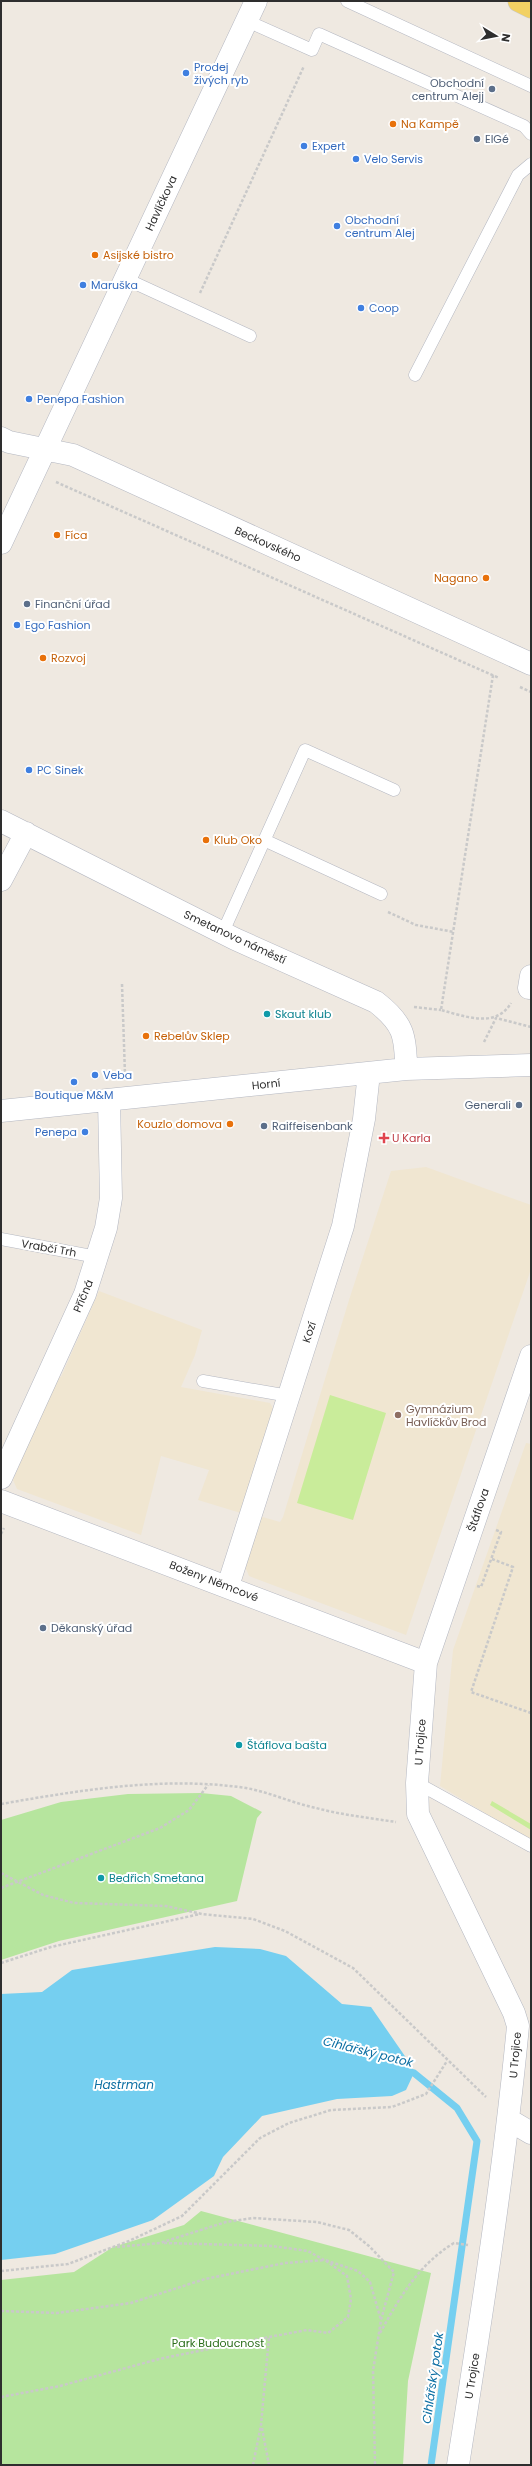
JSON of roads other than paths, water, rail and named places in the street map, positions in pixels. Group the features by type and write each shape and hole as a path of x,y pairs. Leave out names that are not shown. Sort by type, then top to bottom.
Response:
{"main road":[{"path":"519,1 531,7"}],"street":[{"name":"Havlíčkova","path":"1,543 256,1"},
{"name":"Beckovského","path":"1,438 73,455 531,664"},
{"name":"Smetanovo náměstí","path":"1,821 223,932 376,1002 392,1014 402,1029 406,1045 406,1069"},
{"path":"1,880 26,833"},
{"name":"Horní","path":"1,1111 406,1069 531,1065"},
{"name":"Kozí","path":"228,1586 343,1226 364,1119 369,1073"},
{"name":"Příčná","path":"1,1478 85,1294 97,1257 111,1198 109,1100"},
{"name":"Štáflova","path":"426,1663 531,1356"},
{"name":"Boženy Němcové","path":"1,1501 228,1586 426,1663"},
{"name":"U Trojice","path":"426,1663 417,1782 418,1814 514,2013 518,2026 509,2120 492,2249 458,2465"},
{"path":"509,2120 531,2133"}],"lane":[{"path":"347,1 531,86"},
{"path":"247,21 312,50 319,34 524,126 531,134"},
{"path":"415,375 518,175 531,163"},
{"path":"126,279 250,336"},
{"path":"223,932 305,750 394,790"},
{"path":"264,840 381,894"},
{"name":"Vrabčí Trh","path":"1,1239 97,1257"},
{"path":"203,1381 289,1396"},
{"path":"417,1782 531,1846"}],"water":[{"name":"Hastrman","path":"215,1947 260,1949 286,1956 342,2004 371,2007 409,2062 414,2073 406,2090 392,2096 337,2099 262,2116 223,2157 214,2176 153,2220 55,2254 1,2260 1,1994 42,1992 72,1970"}],"waterway":[{"name":"Cihlářský potok","path":"406,2071 414,2073 457,2108 477,2141 431,2465"}],"place":[{"name":"Prodej živých ryb","path":"186,73"},
{"name":"Obchodní centrum Alejj","path":"492,89"},
{"name":"Na Kampě","path":"393,124"},
{"name":"EIGé","path":"477,139"},
{"name":"Expert","path":"304,146"},
{"name":"Velo Servis","path":"356,159"},
{"name":"Obchodní centrum Alej","path":"337,226"},
{"name":"Asijské bistro","path":"95,255"},
{"name":"Maruška","path":"83,285"},
{"name":"Coop","path":"361,308"},
{"name":"Penepa Fashion","path":"29,399"},
{"name":"Fíca","path":"57,535"},
{"name":"Nagano","path":"486,578"},
{"name":"Finanční úřad","path":"27,604"},
{"name":"Ego Fashion","path":"17,625"},
{"name":"Rozvoj","path":"43,658"},
{"name":"PC Sinek","path":"29,770"},
{"name":"Klub Oko","path":"206,840"},
{"name":"Skaut klub","path":"267,1014"},
{"name":"Rebelův Sklep","path":"146,1036"},
{"name":"Veba","path":"95,1075"},
{"name":"Boutique M&M","path":"74,1082"},
{"name":"Generali","path":"519,1105"},
{"name":"Kouzlo domova","path":"230,1124"},
{"name":"Raiffeisenbank","path":"264,1126"},
{"name":"Penepa","path":"85,1132"},
{"name":"U Karla","path":"384,1138"},
{"name":"Gymnázium Havlíčkův Brod","path":"398,1415"},
{"name":"Děkanský úřad","path":"43,1628"},
{"name":"Štáflova bašta","path":"239,1745"},
{"name":"Bedřich Smetana","path":"101,1878"}],"park label":[{"name":"Park Budoucnost","path":"218,2343"}]}
